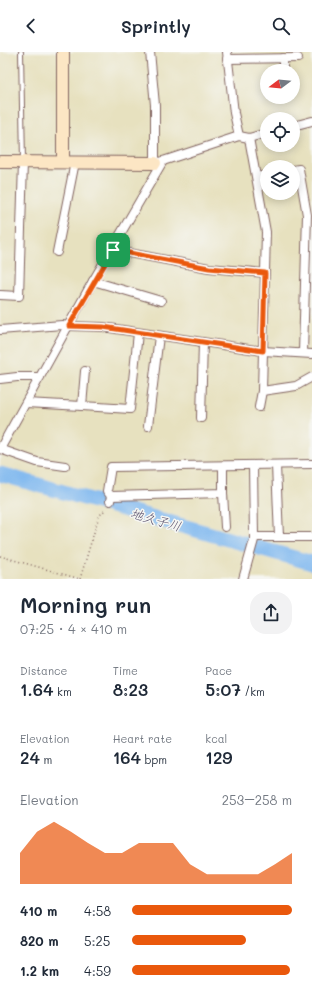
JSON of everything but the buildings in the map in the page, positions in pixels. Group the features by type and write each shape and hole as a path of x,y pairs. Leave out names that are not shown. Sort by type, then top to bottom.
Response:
{"street":[{"path":"57,252 69,162 63,52"},
{"path":"66,466 37,462 1,445 113,250 159,162 150,52"},
{"path":"239,136 234,114 227,56 298,58"},
{"path":"283,58 283,64"},
{"path":"300,124 312,121"},
{"path":"0,162 159,162 239,136 249,138 260,135"},
{"path":"249,138 266,232 262,390 259,407"},
{"path":"0,295 19,296 23,162"},
{"path":"300,175 307,215 303,353"},
{"path":"113,250 209,268 265,273"},
{"path":"94,281 161,301"},
{"path":"0,330 62,324 69,326 103,327 263,351 312,354"},
{"path":"26,403 130,409 138,332"},
{"path":"148,426 159,336"},
{"path":"201,418 203,342"},
{"path":"82,406 86,371"},
{"path":"0,379 40,377"},
{"path":"262,390 296,386 312,377"},
{"path":"223,493 110,501 107,491 111,467 312,464"},
{"path":"243,579 254,539 253,465"},
{"path":"276,465 279,537"},
{"path":"223,466 225,527"},
{"path":"254,539 312,537"}],"lane":[{"path":"21,52 23,162"}],"path":[{"path":"0,556 80,579 99,516 110,501"}],"waterway":[{"name":"地久子川","path":"0,474 312,563"}],"route":[{"path":"113,250 209,268 265,273 263,351 103,327 69,326 113,250"}]}
